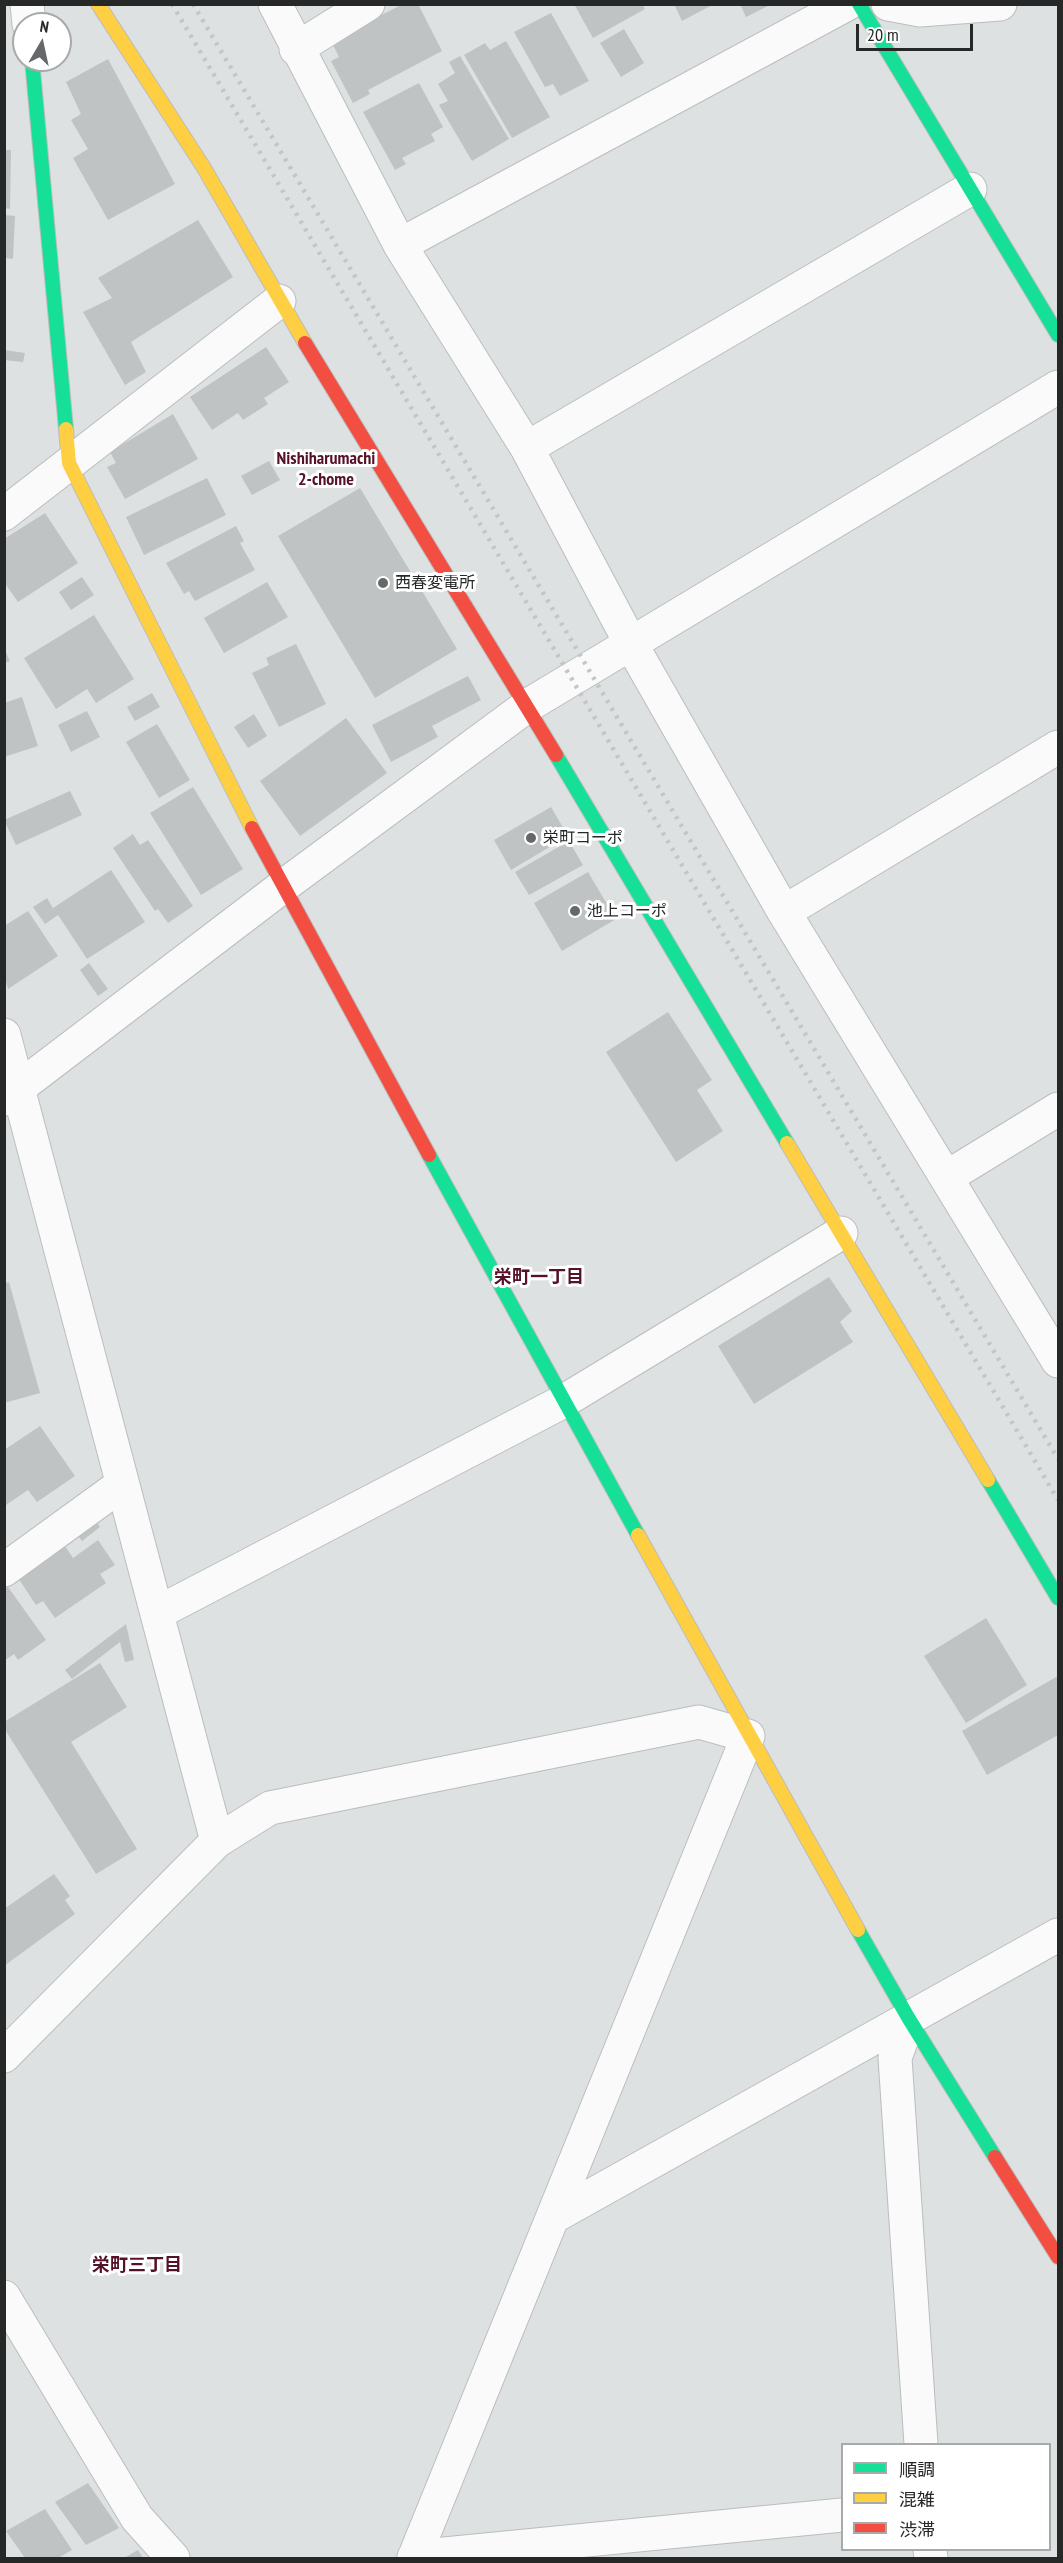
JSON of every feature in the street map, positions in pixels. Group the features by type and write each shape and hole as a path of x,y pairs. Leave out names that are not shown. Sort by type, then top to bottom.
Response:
{"street":[{"path":"98,4 204,168 279,301 527,706 1059,1598"},
{"path":"275,4 296,49 400,245 527,448 631,644 784,912 1058,1358"},
{"path":"296,49 368,4"},
{"path":"400,245 847,4"},
{"path":"859,4 1059,335"},
{"path":"888,4 920,10 1000,4"},
{"path":"33,72 69,463 282,887 748,1736 909,2019 1059,2257"},
{"path":"527,448 970,189"},
{"path":"4,514 279,301"},
{"path":"12,1094 282,887 527,706 1059,387"},
{"path":"784,912 1059,747"},
{"path":"4,1035 12,1094 157,1613 217,1841"},
{"path":"947,1177 1059,1109"},
{"path":"157,1613 564,1401 841,1233"},
{"path":"4,1570 121,1485"},
{"path":"4,2056 217,1841 270,1808 699,1722 748,1736"},
{"path":"748,1736 414,2558 841,2515"},
{"path":"553,2217 1059,1935"},
{"path":"909,2019 895,2058 921,2443"},
{"path":"4,2297 137,2517 173,2559"}],"building":[{"path":"403,4 418,4 442,51 368,90 370,94 353,103 331,61 339,57 331,41"},
{"path":"574,4 642,4 645,9 593,38"},
{"path":"674,4 714,4 682,21"},
{"path":"740,4 772,4 746,17"},
{"path":"551,13 589,81 560,96 553,84 545,87 514,32"},
{"path":"624,29 644,63 621,77 600,43"},
{"path":"506,41 550,117 512,138 464,55 485,43 490,50"},
{"path":"460,56 509,139 472,161 439,105 448,101 438,84 455,73 449,62"},
{"path":"108,59 175,184 108,220 73,158 88,149 71,120 81,114 66,82"},
{"path":"419,83 443,127 431,134 435,141 402,158 406,164 395,170 363,112"},
{"path":"4,150 11,150 10,209 4,208"},
{"path":"5,215 15,216 13,259 5,258"},
{"path":"198,220 233,277 131,342 146,372 125,385 83,312 112,298 98,278"},
{"path":"266,347 289,382 264,398 268,404 243,420 238,413 212,430 190,397"},
{"path":"4,350 25,353 23,362 4,360"},
{"path":"173,414 198,459 125,499 107,467 116,463 110,452"},
{"path":"269,461 280,480 252,495 241,476"},
{"path":"207,478 226,515 144,555 126,517"},
{"name":"西春変電所","path":"360,488 457,649 375,698 278,536"},
{"path":"45,513 78,563 18,602 4,582 4,539"},
{"path":"236,526 244,541 240,543 255,570 195,601 189,591 184,594 166,563"},
{"path":"82,577 94,595 71,610 59,592"},
{"path":"267,582 288,617 224,653 204,618"},
{"path":"94,615 134,679 96,703 87,689 56,709 24,658"},
{"path":"296,644 326,704 279,727 252,673 269,665 266,658"},
{"path":"4,648 10,661 4,663"},
{"path":"468,676 481,700 432,726 438,737 391,762 372,725"},
{"path":"152,693 160,707 135,721 127,707"},
{"path":"22,697 38,746 4,757 4,703"},
{"path":"87,711 100,737 71,752 58,725"},
{"path":"254,714 267,736 248,748 234,727"},
{"path":"346,718 387,773 300,836 260,781"},
{"path":"157,724 190,780 159,798 126,742"},
{"path":"193,787 243,869 201,895 150,813"},
{"path":"70,791 82,815 16,845 4,820"},
{"name":"栄町コーポ","path":"551,807 568,836 511,870 494,840"},
{"path":"133,834 140,845 148,840 193,906 168,923 158,909 155,911 113,848"},
{"path":"569,841 583,865 529,895 515,872"},
{"path":"111,870 145,922 87,959 58,915 45,924 33,907 47,898 53,908"},
{"name":"池上コーポ","path":"588,872 616,919 562,951 534,903"},
{"path":"28,911 58,956 8,989 4,974 4,926"},
{"path":"89,963 108,989 98,996 80,970"},
{"path":"668,1012 712,1080 697,1090 723,1131 676,1162 606,1052"},
{"path":"829,1277 852,1311 840,1322 853,1342 754,1404 718,1346"},
{"path":"9,1282 40,1393 4,1403 4,1283"},
{"path":"40,1426 75,1476 37,1502 28,1490 6,1505 4,1450"},
{"path":"93,1518 100,1527 82,1541 75,1532"},
{"path":"98,1540 115,1565 100,1574 106,1583 55,1618 43,1601 36,1605 18,1578 65,1546 73,1558"},
{"path":"8,1587 46,1640 18,1660 14,1654 4,1661 4,1589"},
{"path":"986,1618 1027,1685 966,1723 924,1656"},
{"path":"126,1624 134,1660 125,1662 120,1642 72,1679 65,1670"},
{"path":"100,1663 127,1707 71,1742 137,1849 96,1874 4,1728 4,1722"},
{"path":"1058,1676 1058,1735 987,1775 962,1731"},
{"path":"54,1874 70,1896 65,1900 75,1914 4,1966 4,1909"},
{"path":"88,2483 119,2528 86,2545 55,2502"},
{"path":"45,2509 72,2550 58,2558 25,2558 6,2531"},
{"path":"138,2550 143,2558 124,2558"}],"railway":[{"path":"172,4 1058,1500"},
{"path":"193,4 1058,1459"}],"traffic: fast":[{"path":"859,4 1058,335"},
{"path":"33,72 66,429"},
{"path":"556,755 787,1143"},
{"path":"429,1155 638,1535"},
{"path":"988,1480 1058,1598"},
{"path":"858,1930 909,2019 995,2157"}],"traffic: slow":[{"path":"98,4 204,168 305,343"},
{"path":"66,429 69,463 252,828"},
{"path":"787,1143 988,1480"},
{"path":"638,1535 858,1930"}],"traffic: jam":[{"path":"305,343 556,755"},
{"path":"252,828 429,1155"},
{"path":"995,2157 1058,2257"}],"place":[{"name":"西春変電所","path":"383,583"},
{"name":"栄町コーポ","path":"531,838"},
{"name":"池上コーポ","path":"575,911"}],"district":[{"name":"Nishiharumachi 2-chome","path":"326,469"},
{"name":"栄町一丁目","path":"539,1278"},
{"name":"栄町三丁目","path":"137,2266"}]}
